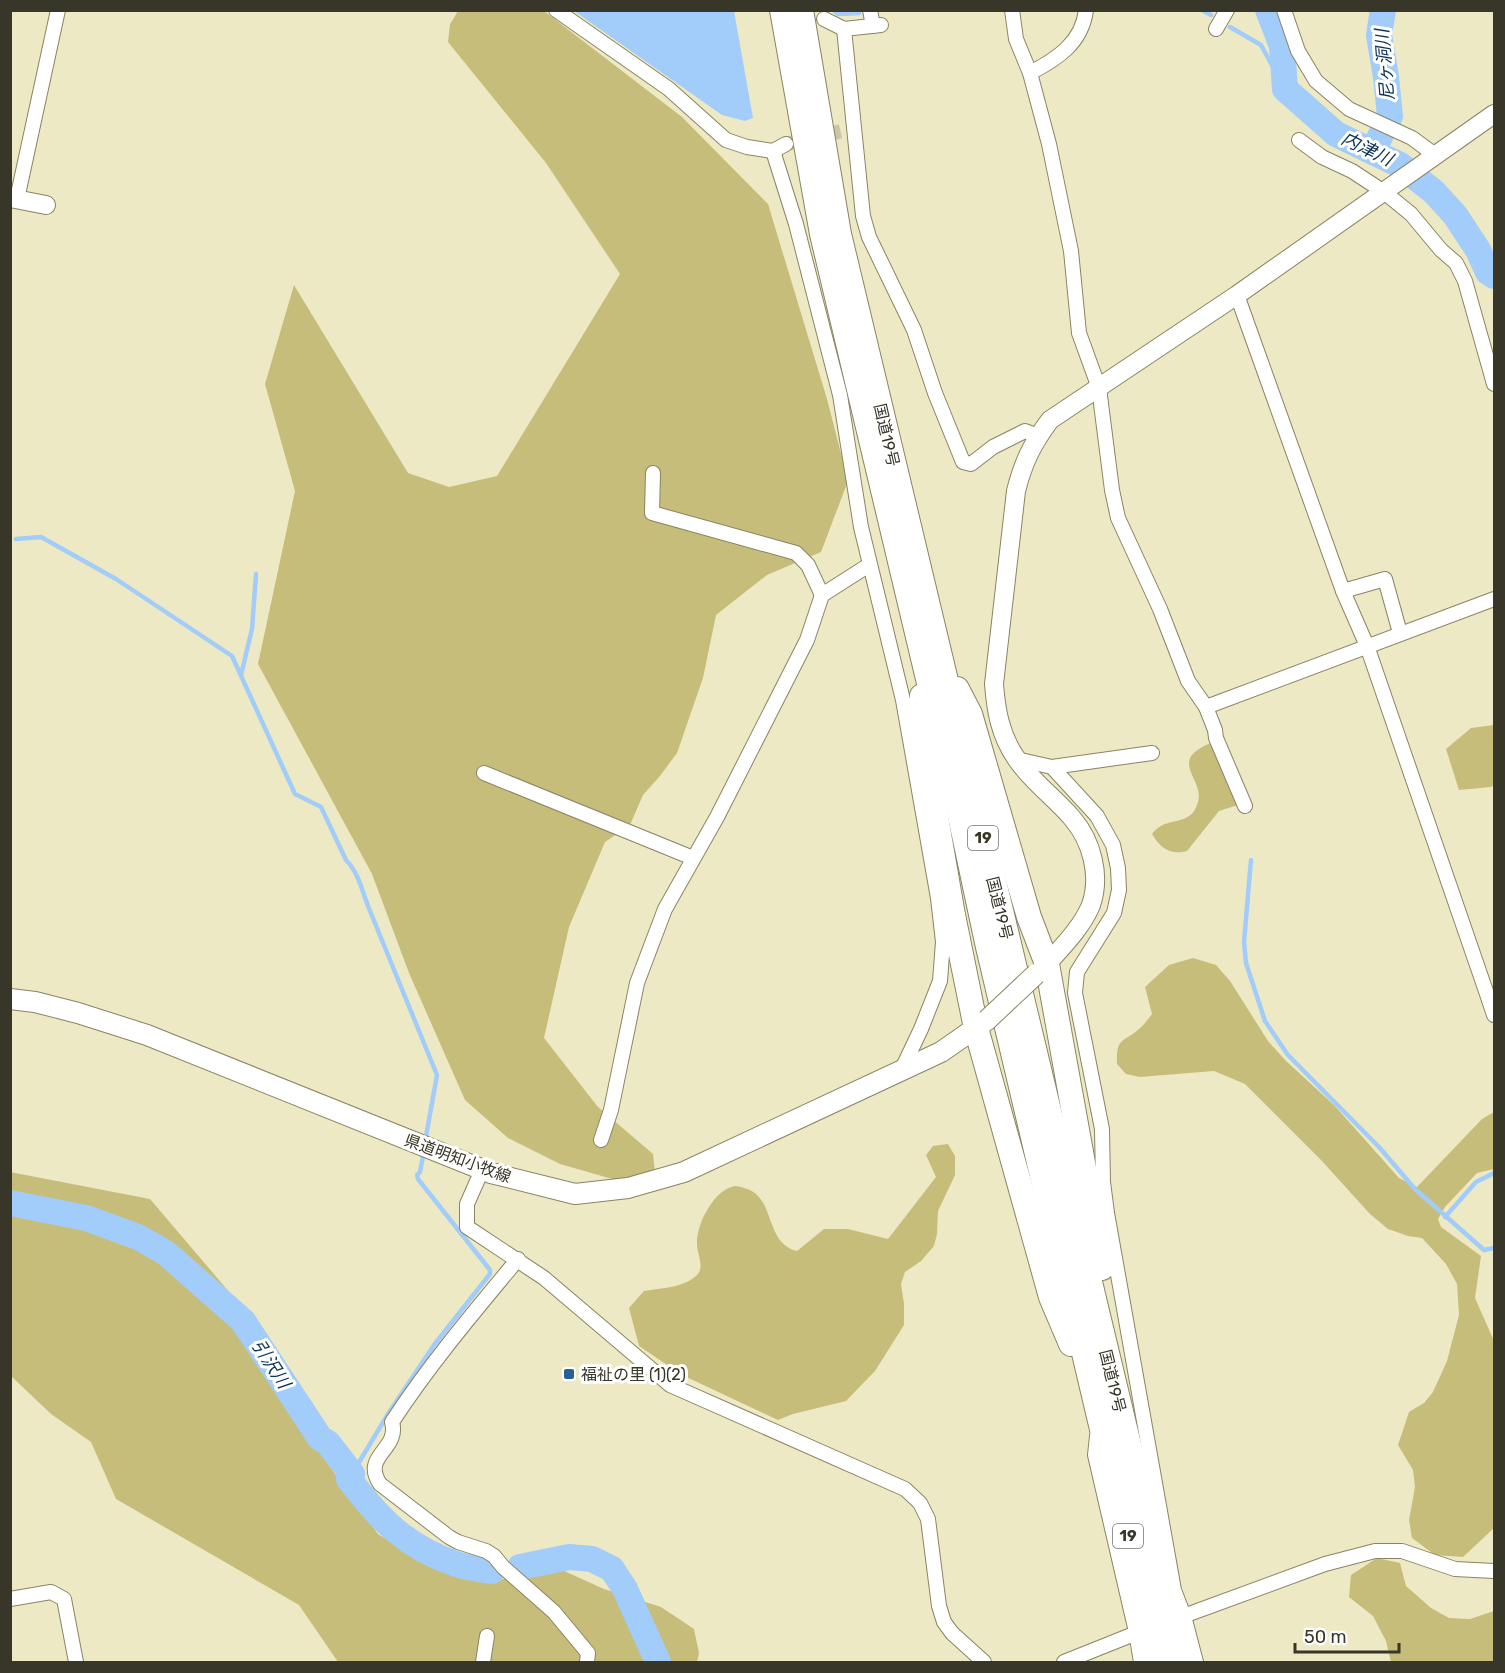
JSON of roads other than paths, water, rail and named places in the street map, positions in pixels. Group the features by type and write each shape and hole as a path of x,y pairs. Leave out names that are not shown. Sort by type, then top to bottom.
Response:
{"highway":[{"name":"国道19号","path":"782,10 822,234 833,325 931,658"},
{"name":"国道19号","path":"801,10 839,234 931,658 1160,1624 1181,1662"},
{"path":"931,658 970,714 1042,969 1103,1277 1108,1404"},
{"path":"931,658 922,736 953,915 1052,1297 1108,1404"},
{"name":"国道19号","path":"1157,1662 1160,1624"}],"main road":[{"name":"県道明知小牧線","path":"10,999 35,1002 78,1013 147,1035 482,1170 575,1194 628,1188 684,1172 941,1052 981,1024 1042,969"}],"street":[{"path":"46,205 14,198 58,10"},
{"path":"556,10 669,89 726,140 747,147 773,151 786,144"},
{"path":"824,19 844,29 877,26 870,10"},
{"path":"1012,10 1016,39 1030,73 1049,144 1071,251 1079,333 1099,388 1112,490 1118,518 1160,609 1188,681 1206,707 1216,738 1245,806"},
{"path":"1030,73 1053,62 1073,43 1084,22 1086,10"},
{"path":"1216,29 1227,10"},
{"path":"1284,10 1298,51 1316,81 1349,109 1412,138 1435,155"},
{"path":"844,29 849,131 863,216 869,237 914,330 935,393 963,462 971,464 993,447 1025,431 1038,436"},
{"path":"1042,969 1072,935 1091,904 1095,877 1091,848 1074,820 1016,759 996,715 994,684 1016,491 1023,464 1038,436 1050,420 1237,295 1494,114"},
{"path":"1299,140 1322,157 1352,171 1384,192 1411,214 1441,250 1456,263 1465,281 1494,384"},
{"path":"773,151 796,224 833,325 840,395 869,564 903,700 938,898 943,942 940,981 902,1070"},
{"path":"1237,295 1343,591 1367,646 1492,1001 1494,1015"},
{"path":"653,473 652,513 795,553 808,565 822,595"},
{"path":"601,1140 611,1110 637,984 664,909 717,817 807,640 822,595 869,564"},
{"path":"1343,591 1385,579 1400,633"},
{"path":"1206,707 1494,599"},
{"path":"1016,759 1052,767 1152,753"},
{"path":"1052,767 1097,816 1113,845 1118,868 1119,890 1114,913 1077,972 1075,993 1102,1129 1103,1182 1107,1213 1174,1590 1141,1662"},
{"path":"484,773 693,858"},
{"path":"482,1170 467,1204 467,1227 544,1278 670,1385 905,1489 920,1503 928,1520 939,1606 944,1622 952,1633 984,1662"},
{"path":"518,1259 437,1357 392,1422 395,1430 391,1441 376,1460 375,1476 380,1484 449,1537 494,1556 503,1567 554,1612 588,1653 587,1662"},
{"path":"1108,1404 1095,1455 1160,1624 1196,1662"},
{"path":"1064,1662 1160,1624 1325,1564 1375,1551 1402,1551 1455,1569 1494,1571"},
{"path":"10,1599 51,1592 64,1599 76,1662"},
{"path":"483,1662 488,1636"}],"water":[{"path":"574,11 734,11 753,118 745,121 722,115"}],"waterway":[{"path":"833,10 838,14 859,13"},
{"path":"1202,10 1211,15"},
{"name":"内津川","path":"1268,10 1282,46 1285,89 1336,134 1400,165 1434,192 1455,215 1478,250 1488,272 1494,276"},
{"name":"尼ヶ洞川","path":"1373,151 1390,116 1379,35 1383,10"},
{"path":"1230,27 1261,45 1285,89"},
{"path":"16,539 41,537 116,579 232,656 295,794 321,807 346,860 357,876 437,1075 425,1142"},
{"path":"241,675 252,629 256,574"},
{"path":"1251,860 1244,942 1246,963 1265,1021 1288,1055 1379,1147 1415,1189 1484,1250 1494,1248"},
{"path":"352,1474 388,1414 434,1345 490,1274 490,1270 418,1179 417,1175 420,1172 424,1151"},
{"path":"1445,1217 1476,1182 1494,1173"},
{"name":"引沢川","path":"10,1203 86,1218 138,1237 166,1253 243,1321 320,1438 328,1443 352,1474 349,1479 383,1519 408,1540 438,1557 456,1564 492,1571"},
{"name":"引沢川","path":"520,1567 569,1557 592,1559 612,1569 625,1589 658,1662"}],"tunnel":[{"path":"786,144 842,131"}],"place":[{"name":"福祉の里 (1)(2)","path":"569,1374"}]}
